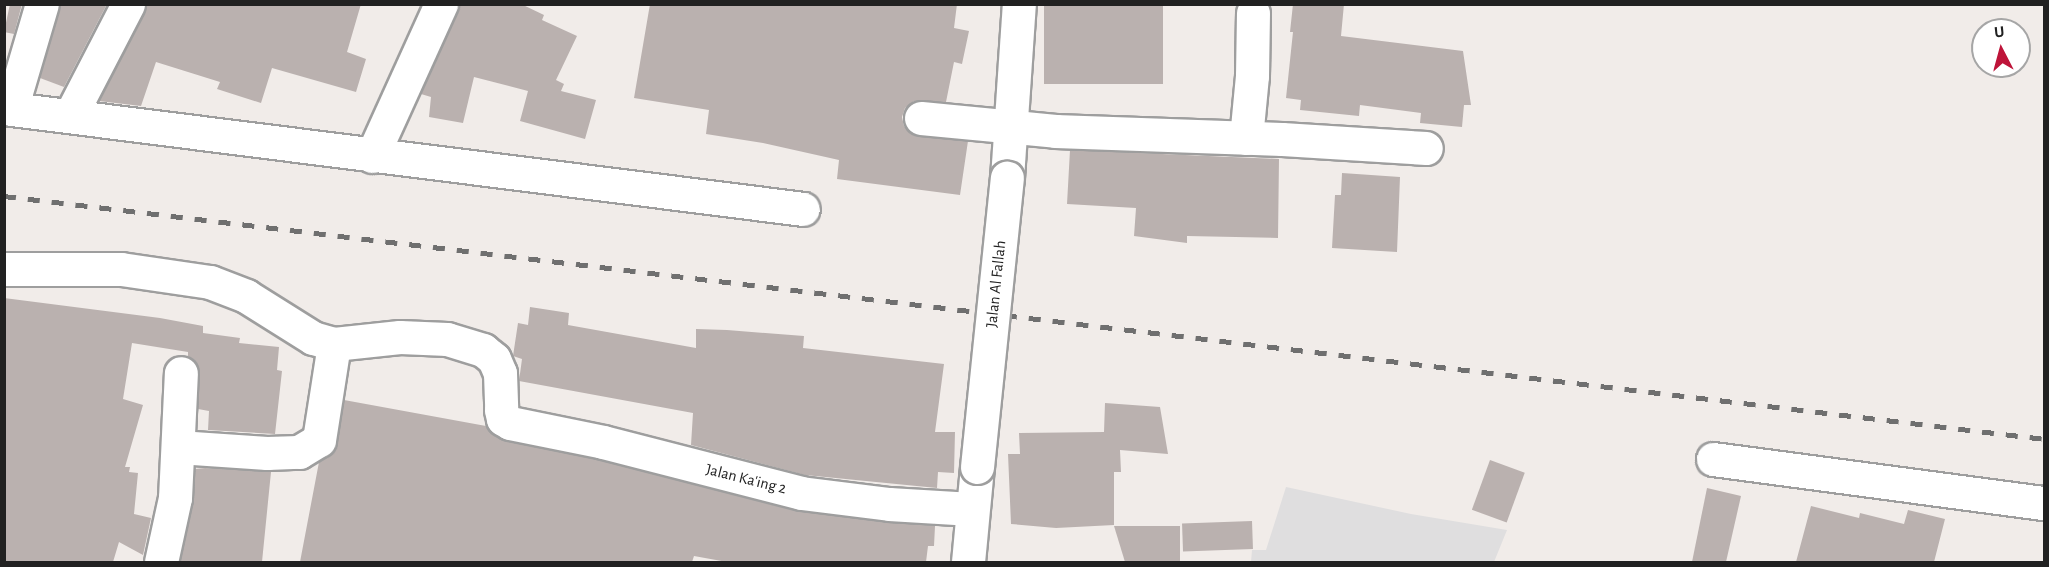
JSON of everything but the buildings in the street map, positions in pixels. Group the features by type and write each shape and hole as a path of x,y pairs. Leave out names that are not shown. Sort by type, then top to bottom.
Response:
{"street":[{"path":"42,4 8,108 803,209"},
{"path":"70,116 128,4"},
{"path":"372,156 441,4"},
{"name":"Jalan Al Fallah","path":"968,562 1007,178 1019,4"},
{"path":"1246,138 1252,76 1253,13"},
{"path":"921,118 1055,130 1426,148"},
{"path":"4,268 121,269 210,282 246,296 313,338 334,344 319,440 299,452 267,453 178,447"},
{"name":"Jalan Ka'ing 2","path":"334,344 421,336 447,339 483,350 494,359 500,373 503,418 523,426 603,442 801,493 869,502 972,509"},
{"path":"161,562 175,498 181,373"},
{"path":"1713,459 2044,503"}],"shaded area":[{"path":"1286,487 1411,514 1507,530 1494,562 1251,562 1252,550 1266,550"}],"railway":[{"path":"4,196 2044,439"}]}
